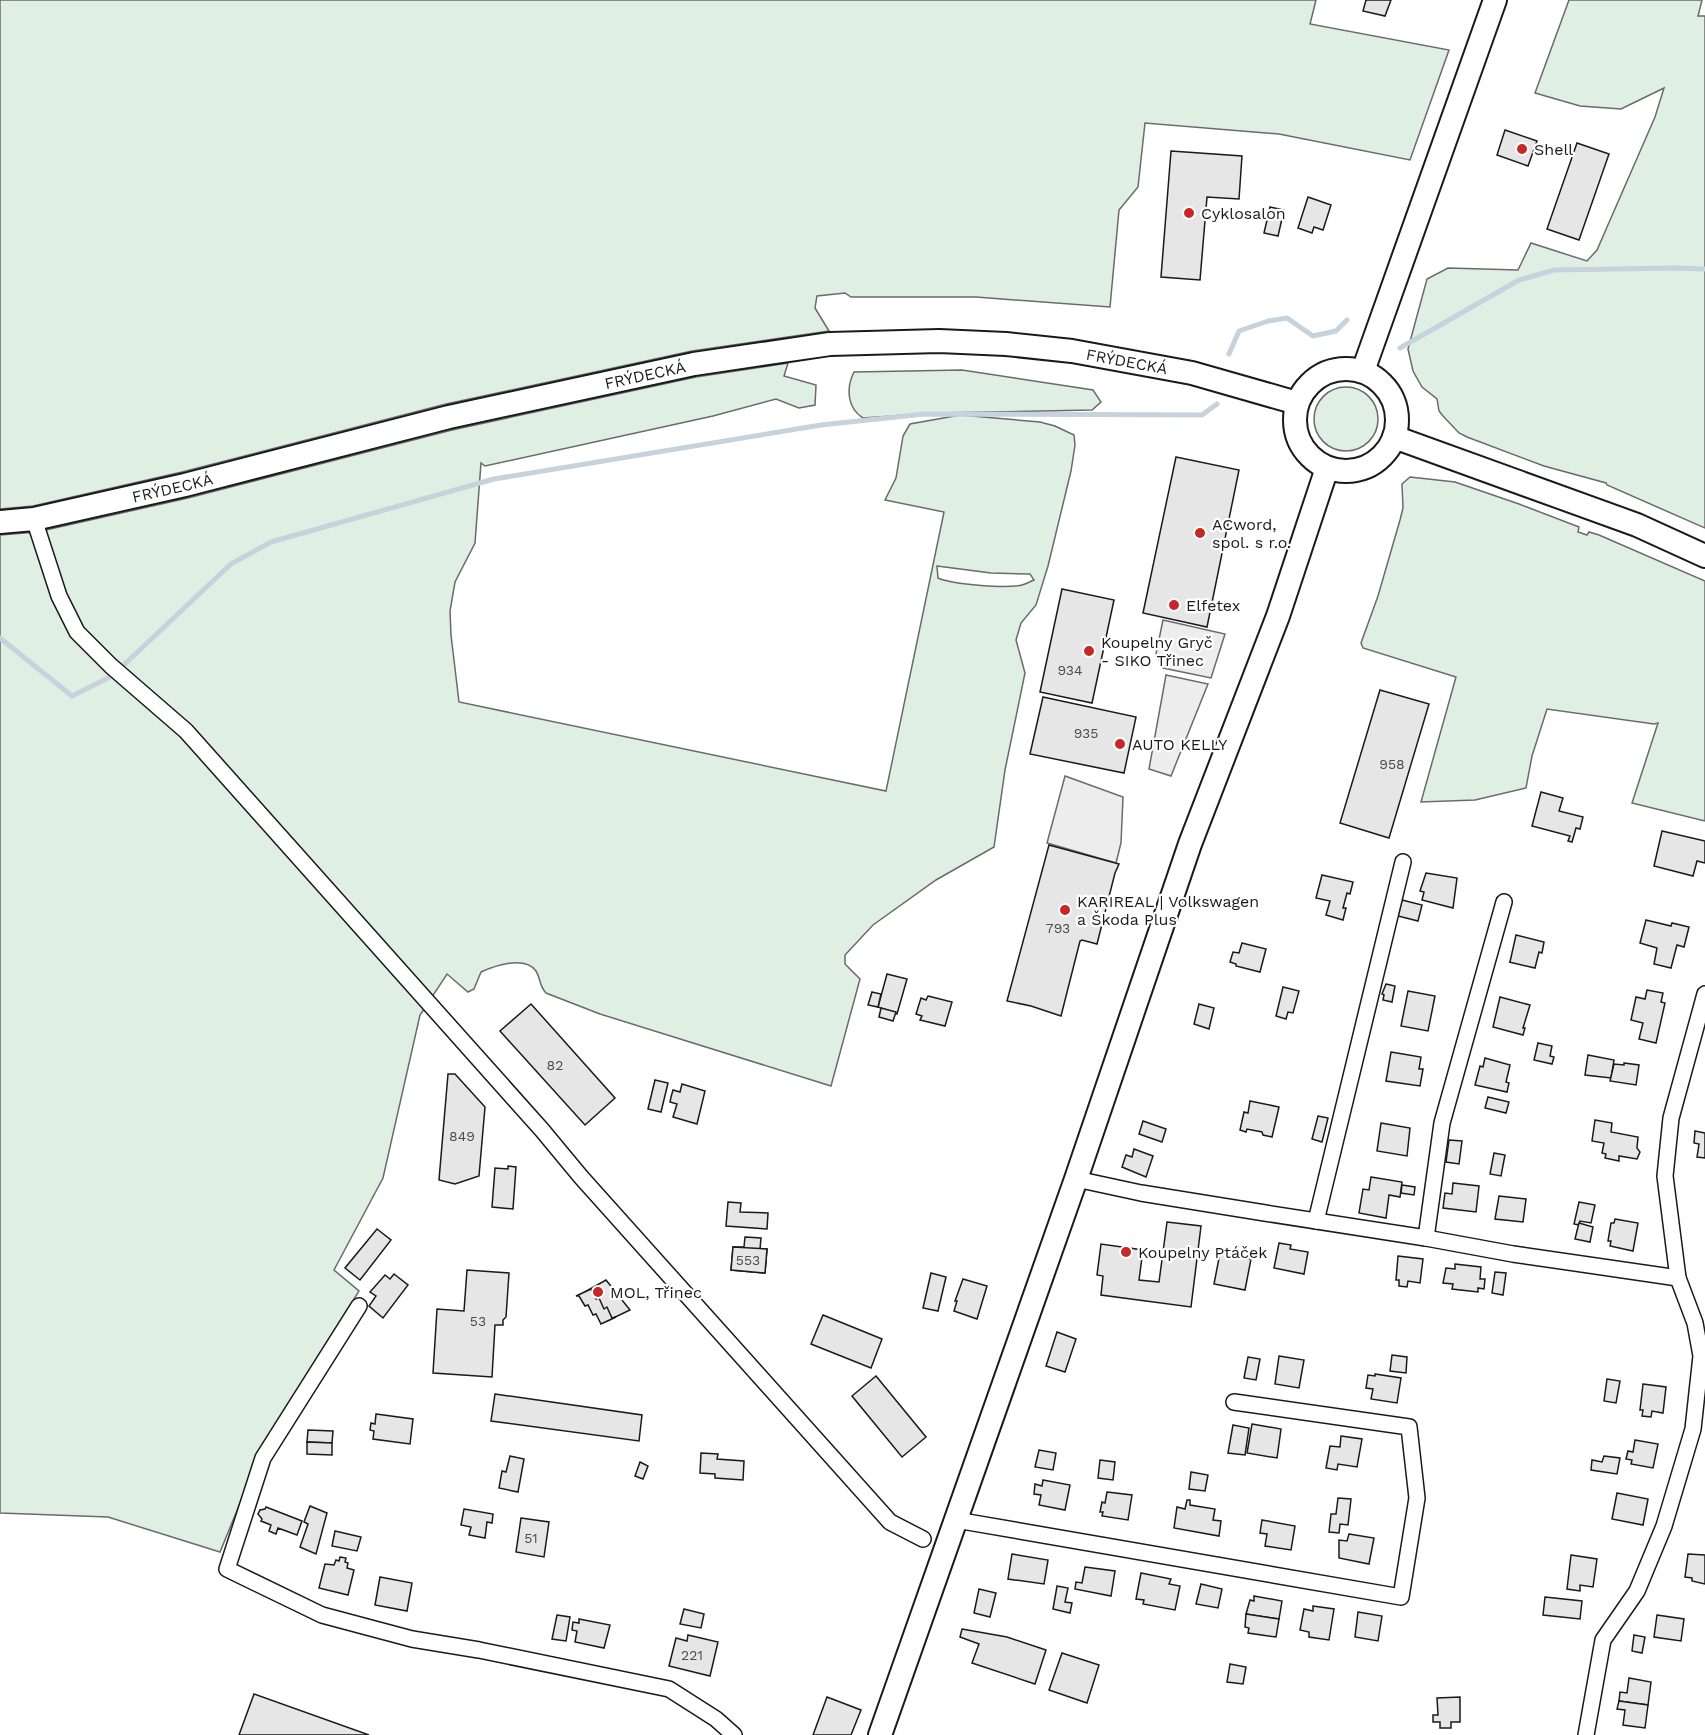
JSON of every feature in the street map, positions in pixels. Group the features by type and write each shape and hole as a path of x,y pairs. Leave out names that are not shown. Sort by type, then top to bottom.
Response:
{"main road":[{"path":"1363,371 1495,0"},
{"name":"FRÝDECKÁ","path":"0,522 34,519 185,485 449,417 694,364 830,344 939,341 1006,344 1072,351 1192,373 1297,404"},
{"path":"1347,368 1363,371 1377,379 1389,391 1398,421 1394,437 1387,451 1376,462 1361,469 1344,471 1327,468 1309,454 1297,434 1295,419 1297,404 1305,389 1316,378 1324,374 1347,368"},
{"path":"1394,437 1637,525 1705,556"},
{"path":"880,1735 1076,1179 1190,844 1278,616 1327,468"}],"street":[{"path":"34,519 59,596 77,632 116,670 186,731 890,1522 923,1539"},
{"path":"1316,1221 1403,862"},
{"path":"1426,1238 1442,1122 1504,902"},
{"path":"1586,1735 1603,1640 1637,1591 1664,1526 1694,1429 1701,1356 1695,1323 1678,1278 1665,1176 1671,1118 1705,994"},
{"path":"1076,1179 1141,1193 1513,1254 1678,1278"},
{"path":"359,1306 263,1458 227,1569 322,1615 400,1636 669,1689 716,1719 734,1735"},
{"path":"956,1520 1401,1597 1417,1498 1409,1427 1234,1402"}],"green space":[{"path":"0,0 1316,0 1310,24 1449,50 1410,160 1279,134 1145,123 1138,187 1119,210 1110,307 976,297 851,297 845,293 817,296 815,308 829,331 692,351 446,404 182,472 33,506 0,509"},
{"path":"1569,0 1702,0 1698,16 1705,16 1705,528 1606,483 1544,466 1459,433 1439,411 1437,399 1422,387 1413,371 1408,349 1427,279 1448,268 1518,270 1531,243 1587,261 1597,250 1655,117 1664,88 1621,109 1580,106 1535,93"},
{"path":"788,363 784,376 816,385 815,405 799,408 776,399 713,416 485,466 481,463 475,543 455,582 450,611 459,702 886,791 944,512 885,500 896,478 903,436 910,424 960,415 1040,422 1055,426 1074,435 1075,445 1048,566 1036,605 1021,623 1016,640 1025,673 1005,770 994,847 936,880 873,925 845,955 845,964 860,979 831,1086 600,1014 546,993 536,971 525,964 509,963 481,972 474,989 468,992 447,974 420,1015 383,1178 334,1270 359,1291 266,1440 220,1552 108,1517 0,1513 0,535 37,532 188,498 452,430 696,377","holes":["937,566 991,573 1030,574 1034,580 1018,586 968,584 938,578"]},
{"path":"962,370 1093,390 1101,402 1092,410 934,413 863,418 851,403 849,391 854,372"},
{"path":"1340,387 1352,387 1369,396 1376,407 1378,419 1376,431 1369,442 1352,451 1340,451 1328,446 1319,437 1314,425 1314,413 1319,401 1328,392"},
{"path":"1410,477 1455,482 1519,504 1579,527 1578,532 1599,535 1705,581 1705,821 1632,803 1658,723 1547,709 1532,756 1526,788 1475,800 1421,802 1456,677 1363,648 1361,643 1378,596 1400,520 1403,508 1402,484"}],"shaded area":[{"path":"1163,620 1225,634 1211,678 1163,668 1156,654"},
{"path":"1166,675 1208,684 1171,776 1149,769"},
{"path":"1065,776 1123,797 1121,843 1116,863 1047,843"}],"building":[{"path":"1366,0 1391,0 1385,16 1363,11"},
{"path":"1505,130 1537,141 1528,166 1497,155"},
{"path":"1577,143 1609,154 1579,240 1547,229"},
{"path":"1171,151 1242,156 1239,199 1207,197 1200,280 1161,277"},
{"path":"1308,197 1331,205 1323,230 1314,227 1312,233 1298,228"},
{"path":"1270,207 1284,210 1278,236 1264,233"},
{"path":"1176,457 1239,470 1207,627 1143,613"},
{"path":"1062,589 1114,600 1092,703 1040,692"},
{"path":"1380,690 1429,704 1389,838 1340,823"},
{"path":"1043,697 1136,717 1124,773 1030,754"},
{"path":"1541,792 1563,798 1559,811 1583,817 1580,829 1576,828 1572,842 1568,841 1570,836 1532,826"},
{"path":"1662,831 1705,841 1705,863 1697,861 1693,876 1654,866"},
{"path":"1049,845 1119,864 1097,944 1080,941 1061,1016 1007,1001"},
{"path":"1426,873 1457,878 1453,908 1422,900 1424,892 1420,891"},
{"path":"1322,875 1353,882 1343,908 1346,908 1343,920 1326,915 1330,901 1316,898"},
{"path":"1402,900 1422,905 1418,921 1398,916"},
{"path":"1646,920 1671,926 1672,923 1689,927 1684,947 1677,945 1671,968 1654,964 1657,948 1640,943"},
{"path":"1516,935 1544,942 1535,968 1509,962"},
{"path":"1242,943 1266,949 1260,972 1236,966 1230,962 1233,952 1239,953"},
{"path":"887,974 907,979 897,1014 878,1007"},
{"path":"1386,984 1395,986 1392,1002 1383,1000 1384,995 1382,994"},
{"path":"1283,987 1299,991 1293,1013 1288,1012 1286,1019 1276,1016"},
{"path":"1647,990 1663,993 1661,1002 1665,1003 1656,1043 1639,1039 1643,1023 1631,1020 1636,997 1645,999"},
{"path":"1408,991 1435,996 1428,1031 1401,1026"},
{"path":"872,992 881,994 878,1007 868,1005"},
{"path":"928,996 952,1002 945,1026 920,1020 922,1016 916,1014 921,998 926,1000"},
{"path":"1500,997 1530,1005 1523,1035 1493,1027"},
{"path":"531,1004 615,1098 585,1125 500,1031"},
{"path":"1199,1004 1214,1008 1209,1029 1194,1024"},
{"path":"881,1008 896,1012 893,1021 879,1017"},
{"path":"1538,1043 1552,1046 1550,1056 1554,1057 1552,1064 1534,1060"},
{"path":"1391,1052 1421,1057 1419,1069 1423,1069 1420,1086 1386,1081"},
{"path":"1588,1055 1614,1060 1611,1078 1585,1075"},
{"path":"1485,1058 1510,1065 1506,1082 1509,1083 1507,1092 1475,1085 1480,1066 1483,1067"},
{"path":"1624,1063 1639,1065 1636,1085 1610,1081 1614,1064 1624,1065"},
{"path":"448,1074 455,1074 485,1107 479,1176 455,1184 439,1180"},
{"path":"655,1080 668,1083 661,1112 648,1109"},
{"path":"682,1084 705,1091 697,1124 673,1117 677,1104 670,1102 671,1097 673,1090 680,1092"},
{"path":"1488,1097 1509,1102 1506,1113 1485,1108"},
{"path":"1250,1101 1279,1107 1272,1137 1263,1135 1262,1132 1240,1130 1244,1112 1248,1113"},
{"path":"1318,1116 1328,1118 1322,1142 1312,1139"},
{"path":"1595,1120 1612,1123 1611,1132 1638,1137 1637,1148 1640,1152 1637,1159 1619,1156 1619,1161 1605,1158 1606,1154 1602,1153 1604,1143 1592,1141"},
{"path":"1143,1121 1166,1129 1162,1142 1139,1134"},
{"path":"1381,1123 1410,1128 1407,1156 1377,1151"},
{"path":"1695,1131 1705,1133 1705,1158 1697,1157 1699,1144 1694,1143"},
{"path":"1449,1140 1462,1141 1459,1164 1446,1162"},
{"path":"1134,1149 1153,1156 1146,1177 1122,1167 1126,1155 1132,1157"},
{"path":"1494,1153 1505,1155 1501,1176 1490,1174"},
{"path":"508,1166 516,1167 513,1209 492,1207 495,1168 508,1169"},
{"path":"1371,1177 1402,1182 1400,1197 1389,1195 1386,1218 1359,1213 1363,1189 1369,1190"},
{"path":"1453,1183 1479,1186 1476,1212 1443,1208 1445,1193 1452,1194"},
{"path":"1402,1185 1415,1187 1414,1195 1401,1193"},
{"path":"1499,1196 1526,1199 1523,1222 1495,1219"},
{"path":"728,1202 741,1203 740,1212 768,1213 767,1229 726,1226"},
{"path":"1579,1202 1595,1205 1591,1223 1580,1221 1579,1225 1574,1224"},
{"path":"1615,1219 1638,1223 1633,1251 1610,1246 1611,1241 1608,1241 1611,1223 1614,1223"},
{"path":"1167,1222 1201,1226 1191,1307 1101,1295 1103,1276 1097,1275 1101,1244 1143,1250 1139,1280 1159,1282"},
{"path":"1579,1223 1593,1227 1590,1242 1575,1239"},
{"path":"377,1229 391,1240 360,1280 345,1268"},
{"path":"745,1237 761,1238 760,1249 767,1249 765,1273 731,1270 733,1247 744,1247"},
{"path":"1279,1243 1291,1245 1290,1249 1308,1252 1304,1274 1274,1268"},
{"path":"733,1247 767,1249 765,1273 731,1270"},
{"path":"1220,1253 1251,1259 1245,1290 1214,1284"},
{"path":"1398,1256 1423,1259 1420,1283 1408,1281 1407,1287 1399,1286 1399,1280 1396,1280"},
{"path":"1455,1264 1481,1267 1480,1279 1485,1279 1484,1289 1478,1288 1478,1292 1452,1289 1453,1284 1443,1283 1446,1268 1455,1269"},
{"path":"467,1270 509,1273 506,1317 503,1325 495,1325 492,1377 433,1373 437,1309 464,1311"},
{"path":"1495,1272 1506,1273 1503,1295 1492,1293"},
{"path":"931,1273 946,1277 938,1311 923,1308"},
{"path":"394,1274 408,1285 383,1318 369,1306 376,1296 370,1292 385,1275 390,1279"},
{"path":"963,1279 987,1286 977,1319 954,1311"},
{"path":"606,1280 630,1310 607,1321 583,1293"},
{"path":"591,1289 596,1299 599,1298 604,1309 607,1307 612,1318 616,1317 601,1324 588,1305 585,1306 579,1296 576,1296"},
{"path":"823,1315 882,1339 871,1368 811,1344"},
{"path":"1057,1332 1076,1339 1065,1372 1046,1366"},
{"path":"1392,1355 1407,1357 1406,1373 1390,1371"},
{"path":"1279,1356 1304,1360 1299,1388 1275,1384"},
{"path":"1248,1357 1260,1359 1256,1380 1244,1378"},
{"path":"1375,1374 1401,1378 1397,1403 1371,1399 1373,1389 1366,1388 1368,1375 1375,1376"},
{"path":"876,1376 926,1437 902,1457 852,1396"},
{"path":"1607,1379 1620,1381 1616,1403 1604,1401"},
{"path":"1643,1384 1666,1387 1663,1413 1652,1411 1651,1417 1642,1416 1643,1410 1640,1410"},
{"path":"495,1394 642,1415 639,1441 491,1421"},
{"path":"376,1414 413,1419 410,1444 373,1439 374,1431 370,1430 371,1423 375,1424"},
{"path":"1252,1424 1281,1429 1277,1458 1247,1453"},
{"path":"1233,1425 1249,1428 1245,1455 1228,1453"},
{"path":"308,1430 333,1431 332,1443 307,1442"},
{"path":"1341,1436 1362,1439 1357,1467 1338,1464 1337,1470 1326,1468 1330,1446 1340,1447"},
{"path":"1635,1440 1658,1444 1653,1468 1631,1464 1632,1460 1626,1459 1628,1451 1633,1452"},
{"path":"307,1442 332,1443 332,1455 307,1454"},
{"path":"1039,1450 1056,1453 1053,1470 1035,1467"},
{"path":"701,1453 718,1454 717,1459 744,1461 743,1480 715,1478 715,1474 700,1473"},
{"path":"510,1456 524,1459 518,1492 499,1488 502,1471 506,1472"},
{"path":"1604,1456 1620,1458 1617,1474 1591,1470 1592,1460 1602,1462"},
{"path":"1100,1460 1115,1462 1113,1480 1098,1478"},
{"path":"640,1462 648,1466 643,1479 635,1476"},
{"path":"1191,1472 1208,1475 1205,1491 1189,1489"},
{"path":"1043,1480 1070,1485 1065,1510 1039,1505 1041,1495 1034,1494 1035,1484 1042,1486"},
{"path":"1107,1492 1132,1495 1128,1520 1102,1516 1103,1512 1100,1512 1102,1502 1105,1503"},
{"path":"1617,1493 1648,1499 1643,1525 1612,1519"},
{"path":"1338,1498 1351,1499 1348,1525 1340,1524 1339,1533 1329,1532 1331,1514 1336,1514"},
{"path":"1187,1500 1190,1500 1190,1505 1215,1509 1213,1520 1221,1521 1219,1536 1174,1528 1177,1507 1185,1509"},
{"path":"310,1506 327,1513 316,1554 300,1547 308,1524 304,1522"},
{"path":"266,1507 302,1521 297,1535 278,1528 276,1534 269,1531 271,1525 261,1521 258,1514"},
{"path":"464,1509 493,1514 492,1523 487,1522 485,1538 469,1535 471,1527 461,1525"},
{"path":"521,1518 549,1522 544,1557 516,1552"},
{"path":"1262,1520 1295,1526 1291,1550 1265,1546 1267,1534 1260,1533"},
{"path":"335,1531 361,1537 357,1551 332,1546"},
{"path":"1349,1534 1374,1538 1369,1564 1339,1558 1339,1540 1347,1541"},
{"path":"1012,1554 1048,1560 1044,1584 1008,1579"},
{"path":"1688,1554 1705,1555 1705,1584 1685,1577"},
{"path":"1571,1555 1597,1559 1593,1587 1580,1585 1580,1591 1567,1589"},
{"path":"340,1557 346,1558 347,1568 354,1570 348,1595 319,1588 325,1564 334,1565"},
{"path":"1085,1567 1115,1571 1111,1596 1075,1589 1076,1582 1082,1583"},
{"path":"1141,1573 1171,1579 1169,1584 1180,1586 1175,1610 1143,1604 1144,1600 1136,1599"},
{"path":"380,1577 412,1583 407,1611 375,1605"},
{"path":"1201,1584 1222,1589 1218,1608 1196,1604"},
{"path":"1057,1586 1068,1588 1065,1602 1072,1603 1070,1613 1053,1609"},
{"path":"979,1589 996,1593 990,1617 974,1613"},
{"path":"1254,1596 1282,1601 1279,1619 1246,1614 1250,1600 1254,1601"},
{"path":"1545,1597 1582,1601 1580,1619 1543,1615"},
{"path":"1313,1606 1334,1609 1329,1640 1309,1637 1309,1632 1300,1630 1304,1609 1313,1611"},
{"path":"684,1609 704,1614 701,1628 680,1624"},
{"path":"1358,1612 1382,1616 1378,1641 1355,1637"},
{"path":"1246,1614 1279,1619 1276,1637 1248,1633 1249,1628 1245,1627"},
{"path":"557,1615 570,1617 566,1641 552,1639"},
{"path":"1657,1615 1684,1619 1681,1641 1654,1637"},
{"path":"579,1619 610,1625 604,1648 575,1642 577,1631 572,1630 573,1622 579,1623"},
{"path":"962,1629 1007,1637 1046,1650 1035,1684 972,1663 979,1644 960,1637"},
{"path":"688,1635 718,1642 710,1676 669,1666 676,1638 687,1641"},
{"path":"1634,1635 1645,1637 1642,1653 1632,1651"},
{"path":"1062,1653 1099,1665 1087,1703 1049,1690"},
{"path":"1230,1664 1246,1667 1243,1684 1227,1682"},
{"path":"1629,1678 1651,1682 1648,1705 1619,1701 1620,1692 1627,1693"},
{"path":"254,1694 369,1735 239,1735"},
{"path":"827,1697 861,1710 851,1735 813,1735"},
{"path":"1460,1697 1460,1722 1451,1722 1451,1728 1440,1728 1440,1722 1433,1722 1433,1715 1438,1715 1437,1698"},
{"path":"1619,1701 1648,1705 1645,1728 1623,1725 1625,1710 1617,1709"}],"waterway":[{"path":"1400,348 1519,280 1554,270 1705,269"},
{"path":"1229,354 1239,331 1268,321 1287,318 1313,336 1336,331 1347,320"},
{"path":"0,638 72,696 112,676 231,564 271,542 494,479 821,425 924,414 1202,415 1217,404"}],"place":[{"name":"Shell","path":"1522,149"},
{"name":"Cyklosalon","path":"1189,213"},
{"name":"ACword, spol. s r.o.","path":"1200,533"},
{"name":"Elfetex","path":"1174,605"},
{"name":"Koupelny Gryč - SIKO Třinec","path":"1089,651"},
{"name":"AUTO KELLY","path":"1120,744"},
{"name":"KARIREAL | Volkswagen a Škoda Plus","path":"1065,910"},
{"name":"Koupelny Ptáček","path":"1126,1252"},
{"name":"MOL, Třinec","path":"598,1292"}]}
